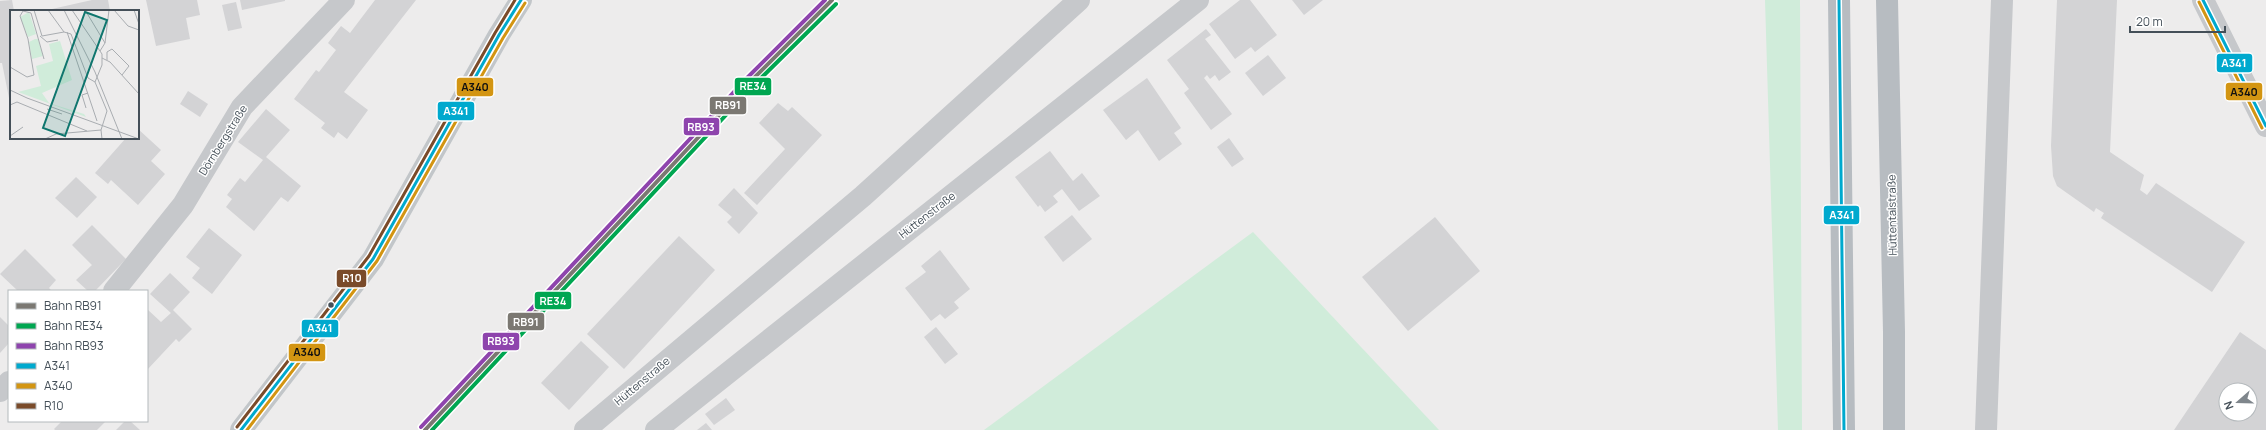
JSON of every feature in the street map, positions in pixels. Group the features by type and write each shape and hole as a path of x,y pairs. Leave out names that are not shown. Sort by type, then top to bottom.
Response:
{"highway":[{"path":"1839,0 1844,430"},
{"name":"Hüttentalstraße","path":"1887,0 1894,332 1894,430"}],"main road":[{"path":"241,430 374,259 499,35 521,0"}],"street":[{"name":"Dörnbergstraße","path":"115,290 183,205 242,107 344,0"},
{"name":"Hüttenstraße","path":"585,430 863,196 1079,0"},
{"name":"Hüttenstraße","path":"656,430 1198,0"},
{"path":"1986,430 2002,0"},
{"path":"2202,0 2266,126"},
{"path":"0,391 8,383"}],"green space":[{"path":"1765,0 1800,0 1802,430 1778,430"},
{"path":"1253,232 1439,430 984,430"}],"building":[{"path":"12,0 14,10 10,10 10,103 2,63 0,63 0,1"},
{"path":"92,0 108,0 110,10 47,10"},
{"path":"146,0 197,0 200,15 186,18 190,39 156,46"},
{"path":"240,0 285,0 285,1 242,10"},
{"path":"375,0 416,0 344,92 368,110 347,139 338,132 334,138 321,128 325,123 294,99 316,70 319,72 336,50 328,43 341,26 350,33"},
{"path":"1240,0 1250,0 1277,35 1255,52 1251,47 1235,59 1209,24"},
{"path":"1292,0 1323,0 1304,15"},
{"path":"2057,0 2117,0 2110,152 2144,175 2140,190 2147,195 2156,183 2245,242 2212,292 2101,218 2104,213 2096,208 2094,212 2057,186 2053,176 2051,146"},
{"path":"236,2 242,28 228,31 222,5"},
{"path":"1206,29 1211,35 1205,39 1231,72 1219,81 1215,75 1210,79 1207,75 1204,78 1232,114 1211,130 1184,93 1189,89 1167,60"},
{"path":"1268,55 1286,78 1263,96 1245,73"},
{"path":"1147,78 1181,128 1174,133 1182,144 1159,161 1138,130 1126,140 1103,110"},
{"path":"188,91 208,104 200,117 180,104"},
{"path":"778,103 788,111 792,107 822,135 757,205 744,193 785,149 759,123"},
{"path":"266,109 290,130 266,157 301,186 288,202 281,197 254,231 226,207 232,199 227,195 240,178 245,182 263,160 238,142"},
{"path":"139,130 161,150 151,161 165,174 138,205 111,180 108,184 95,173 125,139 139,139"},
{"path":"1229,138 1244,159 1232,167 1217,147"},
{"path":"1050,151 1073,181 1082,173 1100,196 1079,211 1062,189 1053,196 1058,202 1045,212 1040,205 1038,207 1015,177"},
{"path":"76,177 97,197 77,218 55,198"},
{"path":"734,188 758,213 739,234 727,222 732,217 718,205"},
{"path":"1072,215 1092,239 1063,262 1044,237"},
{"path":"1435,217 1480,271 1408,331 1362,277"},
{"path":"92,225 126,259 96,290 87,290 76,280 92,265 72,245"},
{"path":"209,228 242,255 212,294 192,278 200,268 186,257"},
{"path":"679,236 715,270 624,369 587,334"},
{"path":"25,249 56,280 49,288 51,290 17,290 0,274"},
{"path":"940,250 970,289 954,302 959,308 945,319 940,314 931,321 905,288 926,272 921,266"},
{"path":"170,273 190,292 173,310 192,329 179,342 176,339 148,369 148,310 161,322 171,313 150,294"},
{"path":"0,317 8,325 8,344 0,353"},
{"path":"936,327 958,354 945,364 924,337"},
{"path":"2240,332 2266,350 2266,430 2174,430"},
{"path":"581,341 609,367 569,410 541,383"},
{"path":"726,398 735,410 714,425 705,414"},
{"path":"61,422 105,422 97,430 54,429"},
{"path":"124,422 131,422 140,430 116,430"},
{"path":"706,423 712,430 697,430"}],"rail line":[{"name":"RB93","path":"421,427 746,79 825,0"},
{"name":"RB91","path":"425,430 750,82 832,0"},
{"name":"RE34","path":"432,430 754,85 836,4"}],"transit line":[{"name":"R10","path":"237,427 369,256 515,0"},
{"name":"A341","path":"241,430 373,259 499,35 521,0"},
{"name":"A341","path":"1839,0 1844,430"},
{"name":"A341","path":"2203,0 2266,126"},
{"name":"A340","path":"2199,2 2262,128"},
{"name":"A340","path":"247,430 377,261 503,38 525,3"}]}
